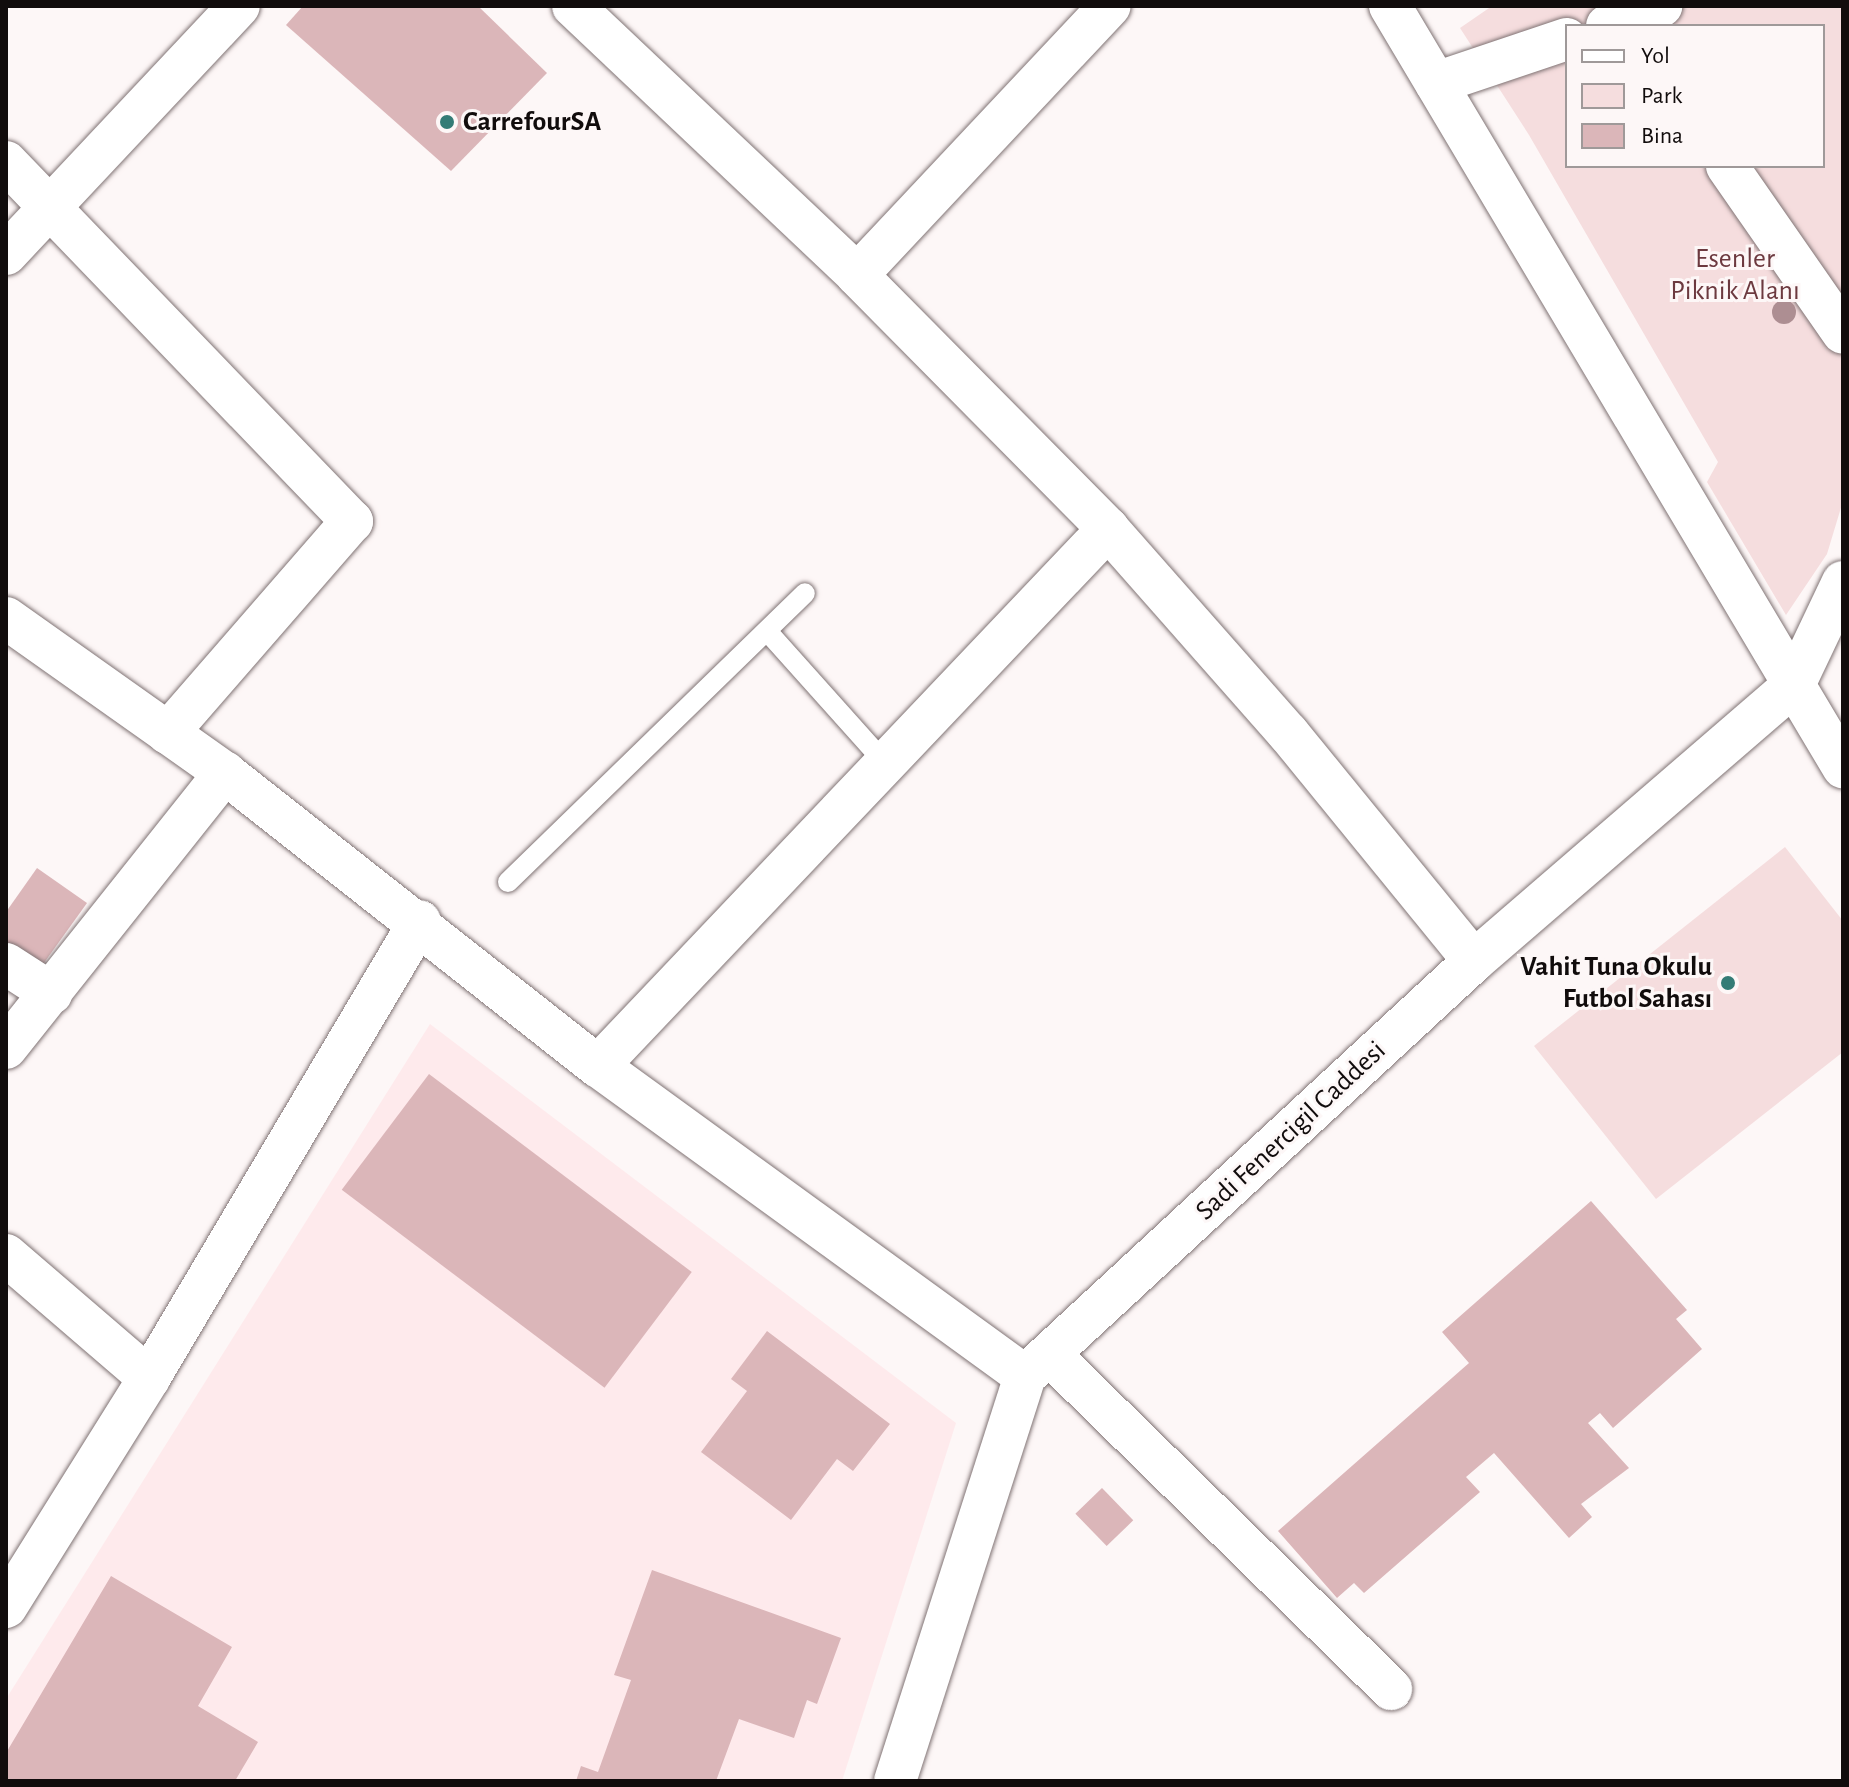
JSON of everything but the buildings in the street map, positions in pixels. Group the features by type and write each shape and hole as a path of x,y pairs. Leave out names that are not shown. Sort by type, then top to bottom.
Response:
{"street":[{"path":"6,254 239,6"},
{"path":"573,6 857,275 1108,529 1288,733 1474,961"},
{"path":"857,275 1110,6"},
{"path":"1390,6 1843,767"},
{"path":"1614,24 1656,12"},
{"path":"1436,83 1565,40"},
{"path":"6,162 352,521 168,733"},
{"path":"1728,168 1843,333"},
{"path":"598,1066 1108,529"},
{"name":"Sadi Fenercigil Caddesi","path":"895,1781 1037,1365 1474,961 1794,685 1843,582"},
{"path":"6,618 225,773 420,921 598,1066 1037,1365 1391,1689"},
{"path":"6,1048 225,773"},
{"path":"6,1607 149,1378 420,921"},
{"path":"6,964 51,993"},
{"path":"6,1255 149,1378"}],"lane":[{"path":"508,882 805,593"},
{"path":"767,631 886,764"}],"shaded area":[{"path":"430,1024 956,1423 842,1781 6,1781 6,1699"}],"green space":[{"name":"Esenler Piknik Alanı","path":"1492,6 1843,6 1843,501 1827,554 1786,615 1707,482 1718,462 1529,135 1460,28"},
{"name":"Vahit Tuna Okulu Futbol Sahası","path":"1785,847 1843,921 1843,1052 1656,1199 1534,1046"}],"place":[{"name":"CarrefourSA","path":"447,122"},
{"name":"Vahit Tuna Okulu Futbol Sahası","path":"1728,983"}]}
